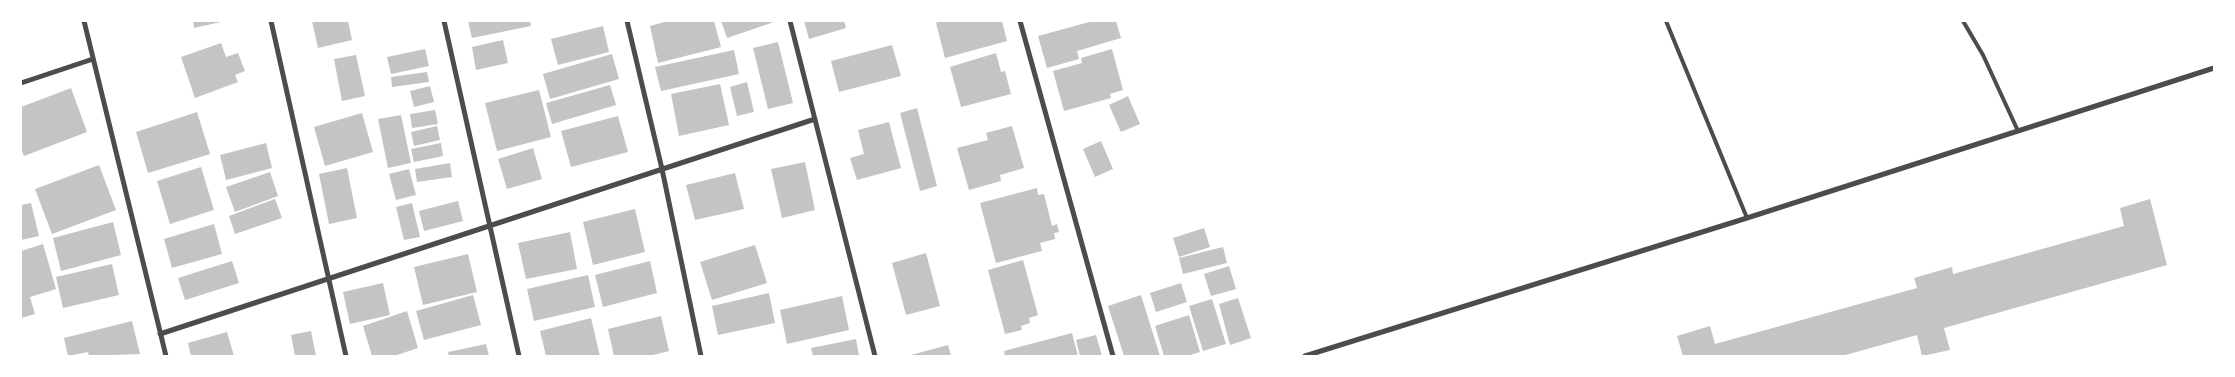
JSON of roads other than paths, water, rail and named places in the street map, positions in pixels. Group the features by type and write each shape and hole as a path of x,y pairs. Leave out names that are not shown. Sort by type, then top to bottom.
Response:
{"street":[{"path":"84,21 166,356"},
{"path":"271,21 346,356"},
{"path":"444,21 519,356"},
{"path":"627,21 662,169 701,356"},
{"path":"790,21 875,356"},
{"path":"1020,21 1113,356"},
{"path":"21,83 93,60"},
{"path":"1305,356 1747,218 2214,68"},
{"path":"160,334 815,119"}],"lane":[{"path":"1666,21 1747,218"},
{"path":"1963,21 1983,55 2018,131"}]}
